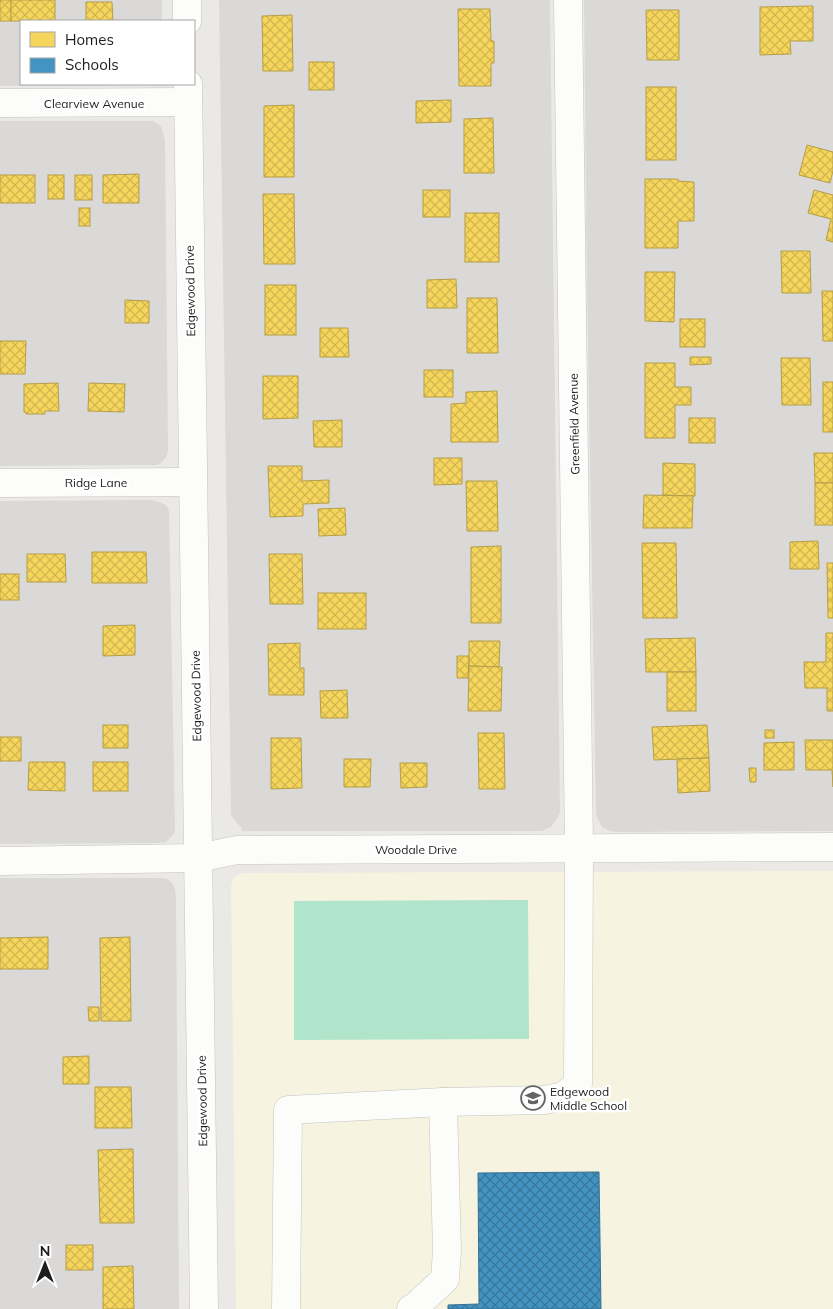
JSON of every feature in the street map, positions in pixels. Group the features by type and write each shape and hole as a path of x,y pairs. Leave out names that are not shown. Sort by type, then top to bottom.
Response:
{"street":[{"path":"187,0 187,20"},
{"name":"Greenfield Avenue","path":"286,1309 288,1110 443,1102 544,1100 564,1096 578,1084 579,848 568,0"},
{"name":"Clearview Avenue","path":"0,103 188,93"},
{"name":"Edgewood Drive","path":"188,93 204,1309"},
{"name":"Ridge Lane","path":"0,482 192,482"},
{"name":"Woodale Drive","path":"0,861 198,858 237,850 833,847"},
{"path":"411,1309 415,1308 445,1279 447,1251 443,1102"}],"shaded area":[{"path":"0,0 162,0 162,20 20,20 20,85 148,85 0,86"},
{"path":"219,0 550,0 560,812 551,827 542,831 242,831 231,815"},
{"path":"584,0 833,0 833,831 617,832 609,831 602,827 596,815"},
{"path":"0,121 153,121 161,126 165,141 168,451 166,457 157,465 0,466"},
{"path":"150,500 166,505 169,511 174,834 166,842 159,843 0,844 0,501"},
{"name":"Edgewood Middle School","path":"833,871 833,1309 236,1309 231,886 233,879 237,875 244,873"},
{"path":"0,878 161,878 167,879 175,889 179,1309 0,1309"}],"green space":[{"path":"528,900 529,1039 294,1040 294,901"}],"building: Homes":[{"path":"0,0 11,0 11,21 0,21"},
{"path":"11,0 55,0 55,20 11,21"},
{"path":"86,2 112,2 113,20 86,20"},
{"path":"813,6 813,41 790,41 791,54 760,55 760,7"},
{"path":"458,9 490,9 491,41 494,41 494,63 491,63 491,86 459,86"},
{"path":"646,10 679,10 679,60 647,60"},
{"path":"292,15 293,71 263,71 262,16"},
{"path":"309,62 334,62 334,90 309,90"},
{"path":"646,87 676,87 676,160 646,160"},
{"path":"451,100 451,122 416,123 416,101"},
{"path":"294,105 294,177 264,177 264,106"},
{"path":"493,118 494,173 464,173 464,119"},
{"path":"807,145 833,152 833,171 830,183 799,175"},
{"path":"139,174 139,203 103,203 103,175"},
{"path":"0,175 35,175 35,203 0,203"},
{"path":"48,175 64,175 64,199 48,199"},
{"path":"75,175 92,175 92,200 75,200"},
{"path":"645,179 678,179 678,181 694,182 694,221 678,221 678,248 645,248"},
{"path":"423,190 450,190 450,217 423,217"},
{"path":"814,190 833,195 833,242 826,240 831,219 808,213"},
{"path":"263,194 294,194 295,264 264,264"},
{"path":"79,208 90,208 90,226 79,226"},
{"path":"465,213 499,213 499,262 465,262"},
{"path":"781,251 810,251 811,293 782,293"},
{"path":"645,272 675,272 674,322 645,321"},
{"path":"456,279 457,308 427,308 427,280"},
{"path":"265,285 296,285 296,335 265,335"},
{"path":"822,291 833,291 833,341 823,341"},
{"path":"467,298 497,298 498,353 467,353"},
{"path":"125,300 149,301 149,323 125,323"},
{"path":"680,319 705,319 705,347 680,347"},
{"path":"320,328 348,328 349,357 320,357"},
{"path":"0,341 26,341 25,374 0,374"},
{"path":"690,357 711,357 711,364 690,365"},
{"path":"781,358 810,358 811,405 782,405"},
{"path":"645,363 675,363 675,387 691,387 691,405 675,405 675,438 645,438"},
{"path":"424,370 453,370 453,397 424,397"},
{"path":"263,376 298,376 298,418 263,419"},
{"path":"823,382 833,382 833,432 823,432"},
{"path":"58,383 59,411 45,411 45,414 26,414 24,412 24,384"},
{"path":"89,383 125,384 124,412 88,411"},
{"path":"497,391 498,442 451,442 451,404 466,403 466,392"},
{"path":"689,418 715,418 715,443 689,443"},
{"path":"342,420 342,447 314,447 313,421"},
{"path":"814,453 833,453 833,483 815,483"},
{"path":"434,458 462,458 462,484 434,485"},
{"path":"663,463 695,464 695,496 663,495"},
{"path":"268,466 302,466 302,481 329,480 329,503 303,504 303,516 270,517"},
{"path":"466,481 497,481 498,531 467,531"},
{"path":"815,483 833,483 833,525 815,525"},
{"path":"644,495 693,496 692,528 643,528"},
{"path":"345,508 346,535 319,536 318,509"},
{"path":"818,541 819,569 790,569 790,542"},
{"path":"642,543 676,543 677,618 643,618"},
{"path":"501,546 501,623 471,623 471,547"},
{"path":"92,552 146,552 147,583 92,583"},
{"path":"27,554 65,554 66,582 27,582"},
{"path":"269,554 302,554 303,604 270,604"},
{"path":"827,563 833,563 833,618 828,618"},
{"path":"0,574 19,574 19,600 0,600"},
{"path":"318,593 366,593 366,629 318,629"},
{"path":"135,625 135,655 103,656 103,626"},
{"path":"826,633 833,633 833,711 827,711 827,688 805,688 804,662 826,662"},
{"path":"695,638 696,672 646,672 645,639"},
{"path":"469,641 500,641 499,667 469,666"},
{"path":"300,643 300,668 304,668 304,695 269,695 268,644"},
{"path":"457,656 469,656 468,678 457,678"},
{"path":"469,666 502,667 501,711 468,711"},
{"path":"667,672 696,672 696,711 667,711"},
{"path":"347,690 348,718 321,718 320,691"},
{"path":"103,725 128,725 128,748 103,748"},
{"path":"707,725 709,758 654,760 652,727"},
{"path":"765,730 774,730 774,738 765,738"},
{"path":"478,733 504,733 505,789 479,789"},
{"path":"0,737 21,737 21,761 0,761"},
{"path":"271,738 301,738 302,788 271,789"},
{"path":"805,740 833,740 833,787 832,770 806,770"},
{"path":"794,742 794,770 764,770 764,743"},
{"path":"709,758 710,791 678,793 677,759"},
{"path":"344,759 371,759 370,787 344,787"},
{"path":"29,762 65,762 65,791 28,790"},
{"path":"93,762 128,762 128,791 93,791"},
{"path":"400,763 427,763 427,787 401,788"},
{"path":"749,768 756,768 756,782 750,782"},
{"path":"48,937 48,969 0,969 0,938"},
{"path":"130,937 131,1021 101,1021 100,938"},
{"path":"88,1007 99,1007 99,1021 89,1021"},
{"path":"89,1056 89,1084 63,1084 63,1057"},
{"path":"95,1087 131,1087 132,1128 95,1128"},
{"path":"133,1149 134,1223 100,1223 98,1150"},
{"path":"66,1245 93,1245 93,1270 66,1270"},
{"path":"133,1266 134,1309 103,1309 103,1267"}],"building: Schools":[{"path":"599,1172 601,1309 448,1309 448,1305 479,1304 478,1173"}],"place":[{"name":"Edgewood Middle School","path":"533,1098"}]}
